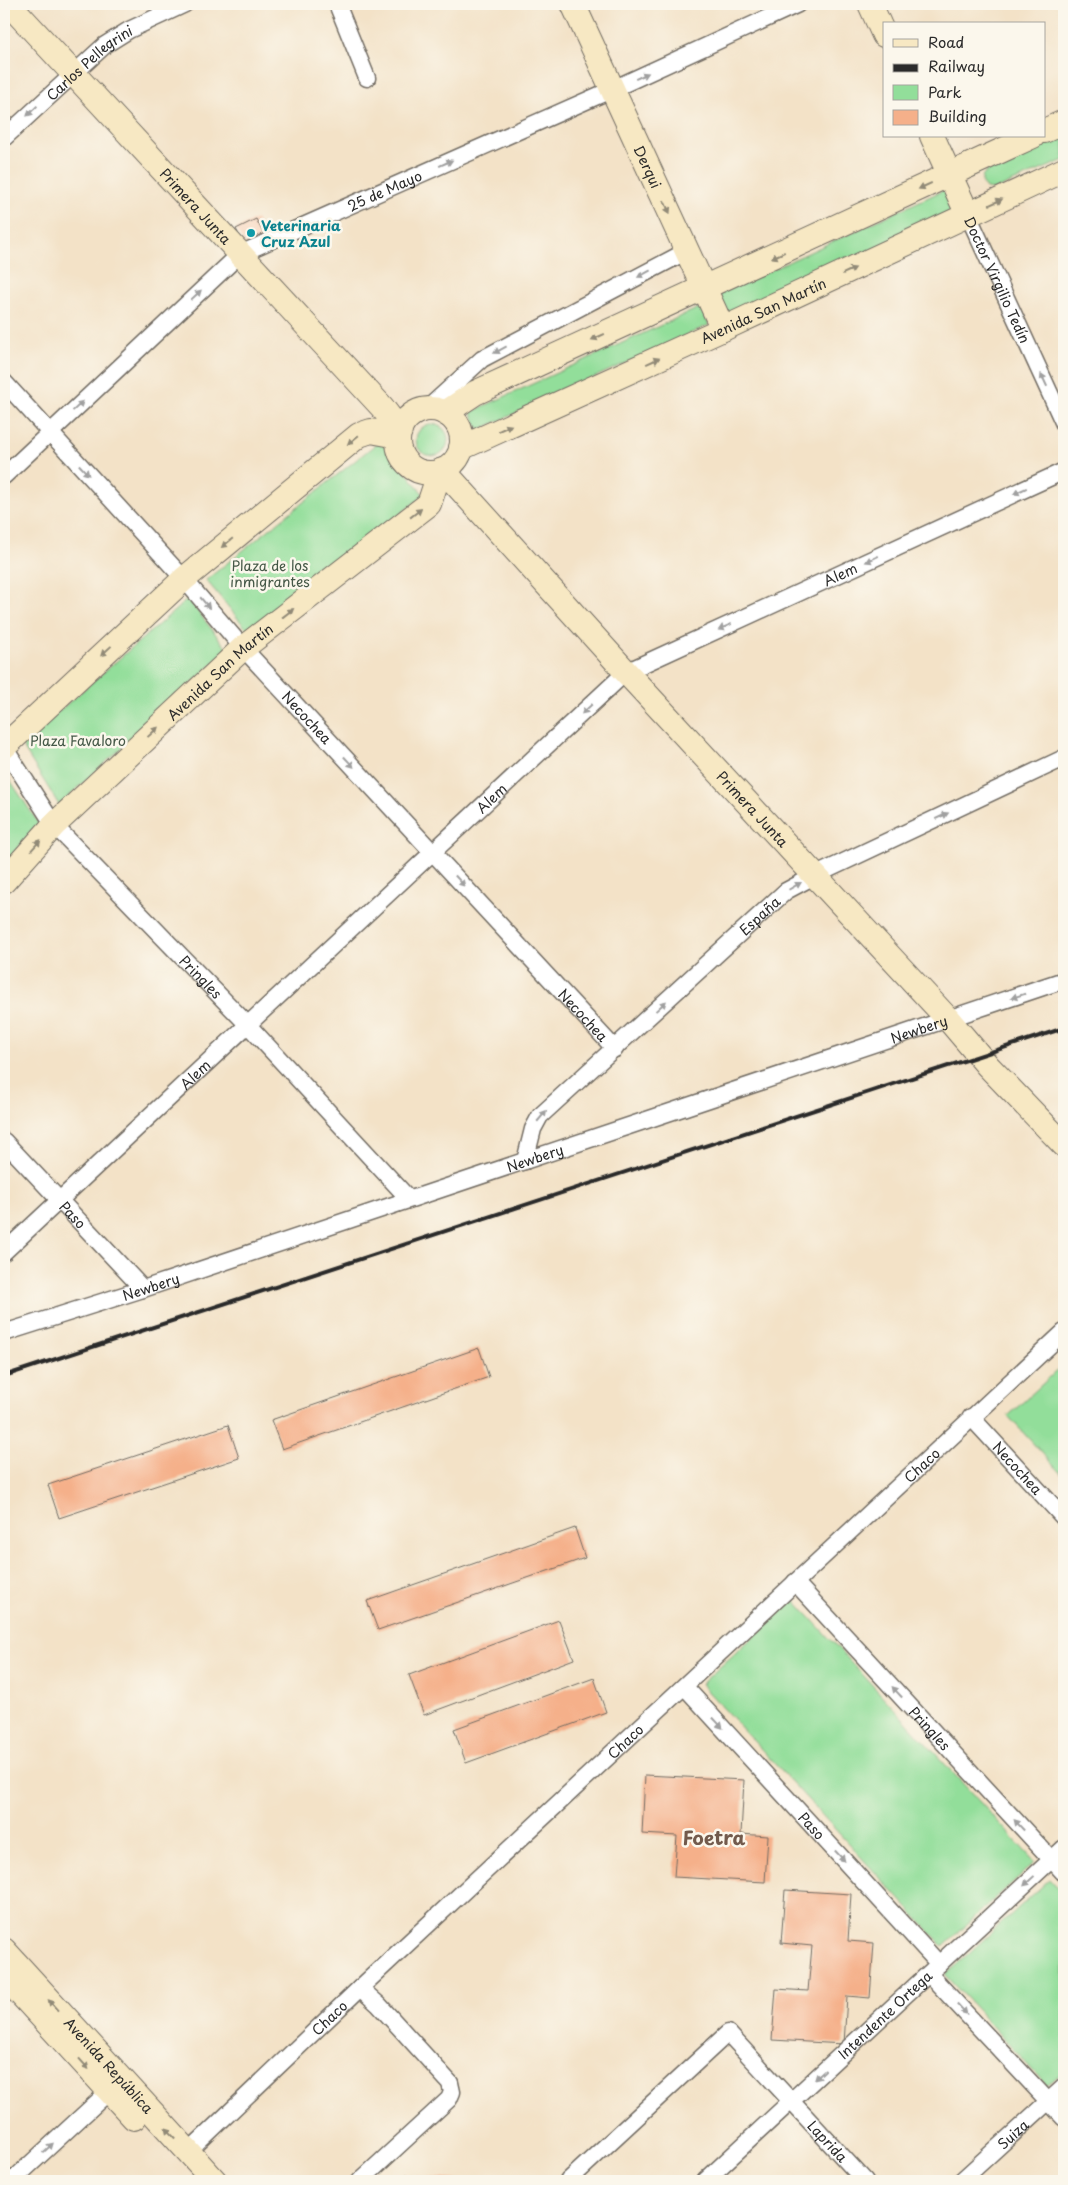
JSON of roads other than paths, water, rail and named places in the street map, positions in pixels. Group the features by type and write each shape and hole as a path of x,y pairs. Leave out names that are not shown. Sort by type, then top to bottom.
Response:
{"main road":[{"name":"Primera Junta","path":"9,4 382,407 399,434"},
{"name":"Derqui","path":"573,4 723,330"},
{"path":"870,4 883,33"},
{"path":"1046,130 1064,122"},
{"name":"Doctor Virgilio Tedín","path":"933,138 968,216"},
{"path":"382,407 403,411 430,411 458,426 461,434 461,448 456,459 441,471 424,472 407,463 398,446 399,434 409,417 430,411 475,393 1028,138"},
{"name":"Avenida San Martín","path":"461,448 723,330 1064,170"},
{"path":"4,747 184,579 359,435 371,431 399,434"},
{"name":"Primera Junta","path":"441,471 816,875 948,1019 979,1057 1064,1145"},
{"name":"Avenida San Martín","path":"4,881 54,825 243,648 429,504 441,471"},
{"name":"Avenida República","path":"4,1950 194,2181"},
{"name":"Avenida República","path":"4,1976 115,2086 188,2152 215,2181"}],"street":[{"name":"Carlos Pellegrini","path":"4,138 73,72 105,45 130,30 185,4"},
{"path":"337,4 367,78"},
{"name":"25 de Mayo","path":"4,476 240,254 613,89 798,4"},
{"name":"Doctor Virgilio Tedín","path":"968,216 1064,424"},
{"path":"430,411 482,359 687,251"},
{"name":"Necochea","path":"4,382 184,579 243,648 615,1048"},
{"name":"Alem","path":"4,1252 626,672 1064,471"},
{"name":"Pringles","path":"4,747 54,825 248,1026 409,1199"},
{"name":"España","path":"525,1161 533,1129 540,1116 786,891 1064,758"},
{"name":"Newbery","path":"4,1333 143,1289 1064,980"},
{"name":"Paso","path":"4,1141 143,1289"},
{"name":"Chaco","path":"188,2152 360,1988 1064,1332"},
{"name":"Necochea","path":"971,1417 1064,1518"},
{"name":"Pringles","path":"796,1582 1064,1873"},
{"name":"Paso","path":"685,1687 1064,2118"},
{"name":"Intendente Ortega","path":"705,2181 1064,1848"},
{"path":"360,1988 379,2005 450,2083 452,2092 449,2099 360,2181"},
{"name":"Laprida","path":"568,2181 728,2033 865,2181"},
{"path":"12,2181 115,2086"},
{"name":"Suiza","path":"961,2181 1064,2087"}],"railway":[{"path":"4,1376 1064,1028"}],"place":[{"name":"Veterinaria Cruz Azul","path":"251,233"}],"district":[{"name":"Foetra","path":"714,1837"}],"park label":[{"name":"Plaza de los inmigrantes","path":"270,574"},
{"name":"Plaza Favaloro","path":"78,740"}]}
